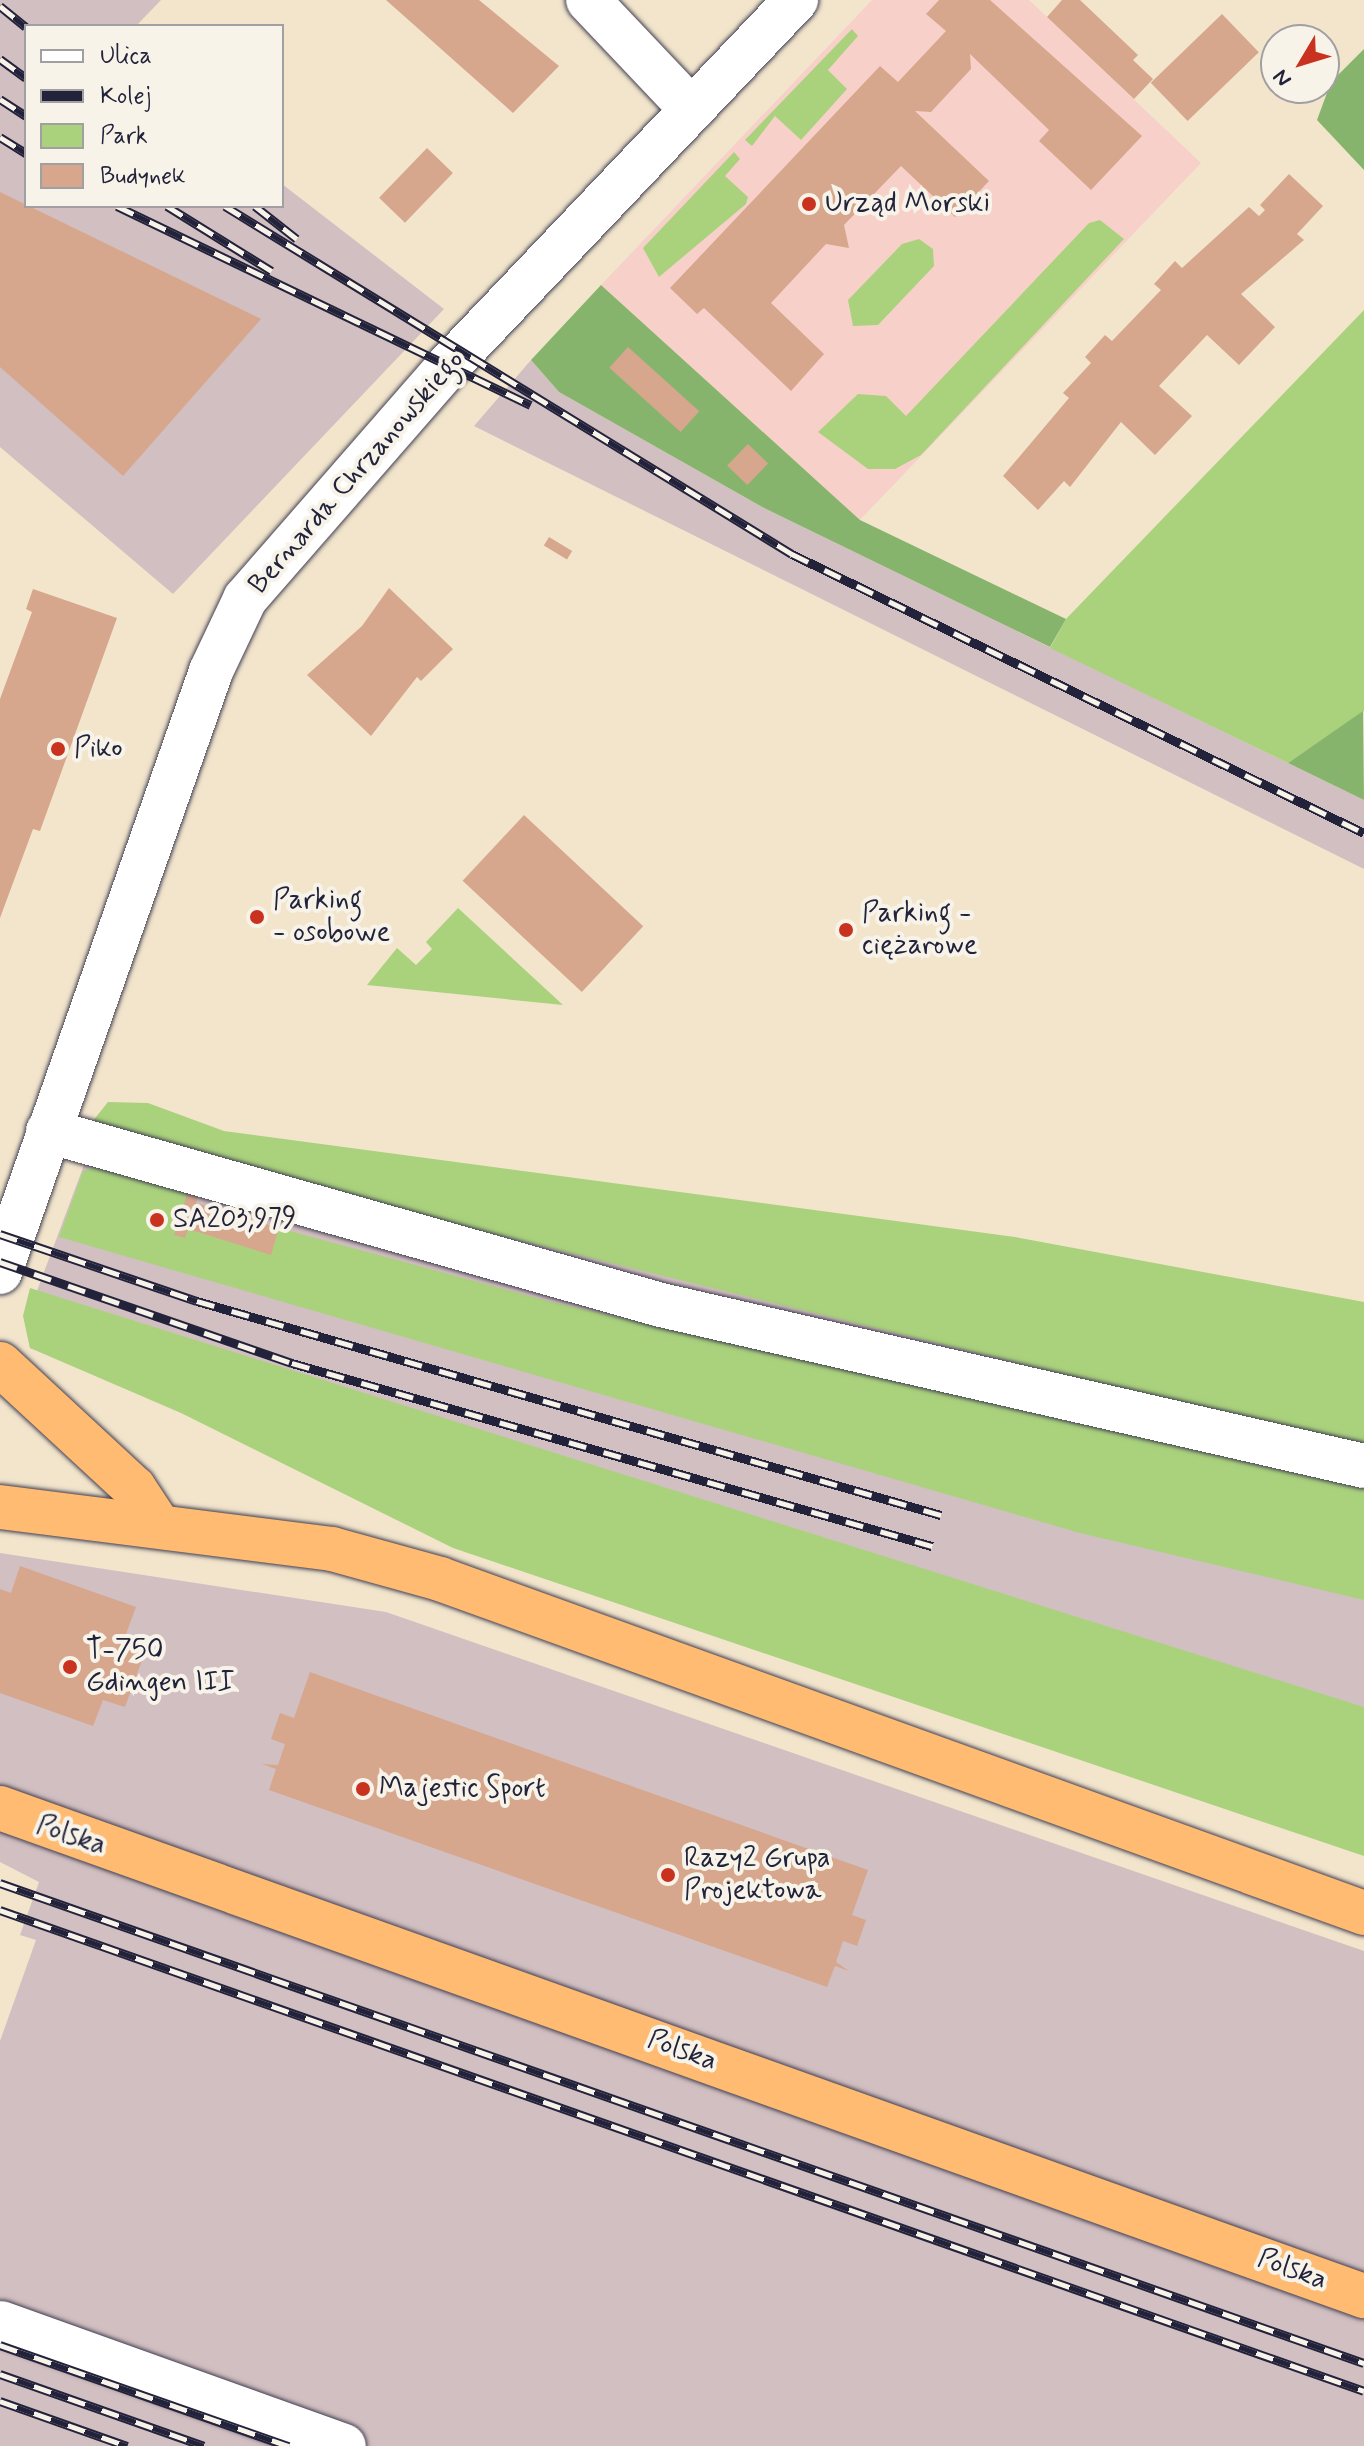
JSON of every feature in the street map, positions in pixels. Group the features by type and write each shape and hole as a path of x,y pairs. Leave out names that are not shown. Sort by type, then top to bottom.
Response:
{"highway":[{"path":"0,1364 134,1488 159,1526"},
{"path":"0,1507 332,1549 440,1579 1364,1913"},
{"name":"Polska","path":"0,1808 51,1829 1364,2296"}],"street":[{"path":"588,0 692,110"},
{"name":"Bernarda Chrzanowskiego","path":"0,1272 211,671 245,599 449,365 796,0"},
{"path":"48,1131 661,1305 1364,1466"},
{"path":"0,1816 51,1829"},
{"path":"1,2323 344,2446"}],"shaded area":[{"path":"0,0 161,0 138,24 24,24 24,208 284,208 284,186 444,309 173,594 0,447"},
{"path":"872,0 1029,0 1201,163 860,520 601,285"},
{"path":"531,360 559,392 764,508 1364,800 1364,869 474,426"},
{"path":"103,1114 1364,1322 1364,1855 30,1348 25,1323"},
{"path":"0,1553 386,1612 1364,1951 1364,2446 0,2446 0,2041 36,1940 20,1935 39,1882 0,1862"}],"green space":[{"path":"852,29 858,36 828,70 847,89 801,140 775,116 752,146 745,140"},
{"path":"1364,49 1364,170 1317,120 1323,104 1340,104 1340,73"},
{"path":"734,152 740,159 725,176 748,197 746,204 659,277 643,248"},
{"path":"1100,220 1124,239 921,455 895,469 868,469 818,432 858,394 886,396 906,416 1089,223"},
{"path":"919,239 933,249 934,266 878,325 853,326 848,300 902,244"},
{"path":"601,285 860,520 1066,619 1050,647 764,508 559,392 531,360"},
{"path":"1364,310 1364,711 1288,763 1050,648 1066,619"},
{"path":"1363,711 1364,800 1288,763"},
{"path":"458,908 563,1005 367,985 397,948 416,965 432,949 426,942"},
{"path":"108,1102 148,1103 224,1131 1015,1237 1364,1302 1364,1448 232,1170 92,1122"},
{"path":"98,1166 188,1191 188,1229 270,1254 279,1228 548,1301 1364,1489 1364,1600 1080,1533 59,1237 83,1171"},
{"path":"30,1288 1364,1707 1364,1856 453,1548 181,1413 30,1348 23,1316"}],"building":[{"path":"386,0 479,0 559,66 513,113"},
{"name":"Urząd Morski","path":"939,0 990,0 1142,136 1091,190 1039,141 1049,130 970,54 971,69 931,112 915,111 989,181 955,217 901,166 844,225 849,248 826,244 771,303 824,354 791,391 704,308 697,314 670,288 880,66 898,82 946,31 926,14"},
{"path":"1062,0 1080,0 1138,55 1133,60 1153,79 1134,99 1047,17"},
{"path":"1222,14 1259,52 1188,121 1151,83"},
{"path":"427,148 453,173 405,223 379,198"},
{"path":"1289,174 1323,206 1297,234 1304,240 1241,294 1275,327 1239,365 1207,335 1159,386 1192,416 1155,455 1121,422 1070,487 1064,481 1038,510 1003,476 1069,398 1063,393 1091,363 1085,357 1105,335 1112,341 1161,290 1154,284 1175,261 1182,268 1249,207 1259,216 1265,210 1260,205"},
{"path":"0,192 24,204 24,208 33,208 261,319 123,476 0,367"},
{"path":"628,347 699,411 681,432 609,368"},
{"path":"748,444 768,463 747,485 727,466"},
{"path":"549,537 572,551 567,559 544,546"},
{"path":"389,588 453,649 421,681 417,677 371,736 307,675 362,626"},
{"path":"33,589 117,618 40,831 33,829 0,918 0,699 32,612 26,609"},
{"path":"524,815 643,926 582,992 463,881"},
{"path":"188,1191 199,1194 196,1203 279,1228 271,1255 188,1229 185,1238 174,1235"},
{"name":"SA203,979","path":"151,1214 165,1218 163,1227 149,1223"},
{"name":"T-750 Gdingen III","path":"20,1566 136,1607 126,1634 149,1641 125,1707 103,1700 93,1726 0,1693 0,1589 11,1593"},
{"path":"310,1672 868,1870 852,1915 866,1920 857,1946 843,1941 836,1962 849,1971 835,1966 827,1987 269,1790 276,1769 262,1764 278,1765 285,1744 271,1739 280,1713 294,1718"}],"railway":[{"path":"0,6 24,25"},
{"path":"0,59 24,77"},
{"path":"0,99 24,115"},
{"path":"0,137 24,152"},
{"path":"121,208 531,405"},
{"path":"170,208 272,271"},
{"path":"228,208 792,554 1364,833"},
{"path":"258,208 297,239"},
{"path":"0,1234 197,1301 941,1515"},
{"path":"0,1262 292,1363 932,1546"},
{"path":"0,1883 1364,2363"},
{"path":"0,1910 1364,2391"},
{"path":"0,2345 289,2446"},
{"path":"0,2374 204,2446"},
{"path":"0,2401 127,2446"}],"place":[{"name":"Urząd Morski","path":"809,204"},
{"name":"Piko","path":"58,749"},
{"name":"Parking - osobowe","path":"257,917"},
{"name":"Parking - ciężarowe","path":"846,930"},
{"name":"SA203,979","path":"157,1220"},
{"name":"T-750 Gdingen III","path":"70,1667"},
{"name":"Majestic Sport","path":"363,1789"},
{"name":"Razy2 Grupa Projektowa","path":"668,1875"}]}
